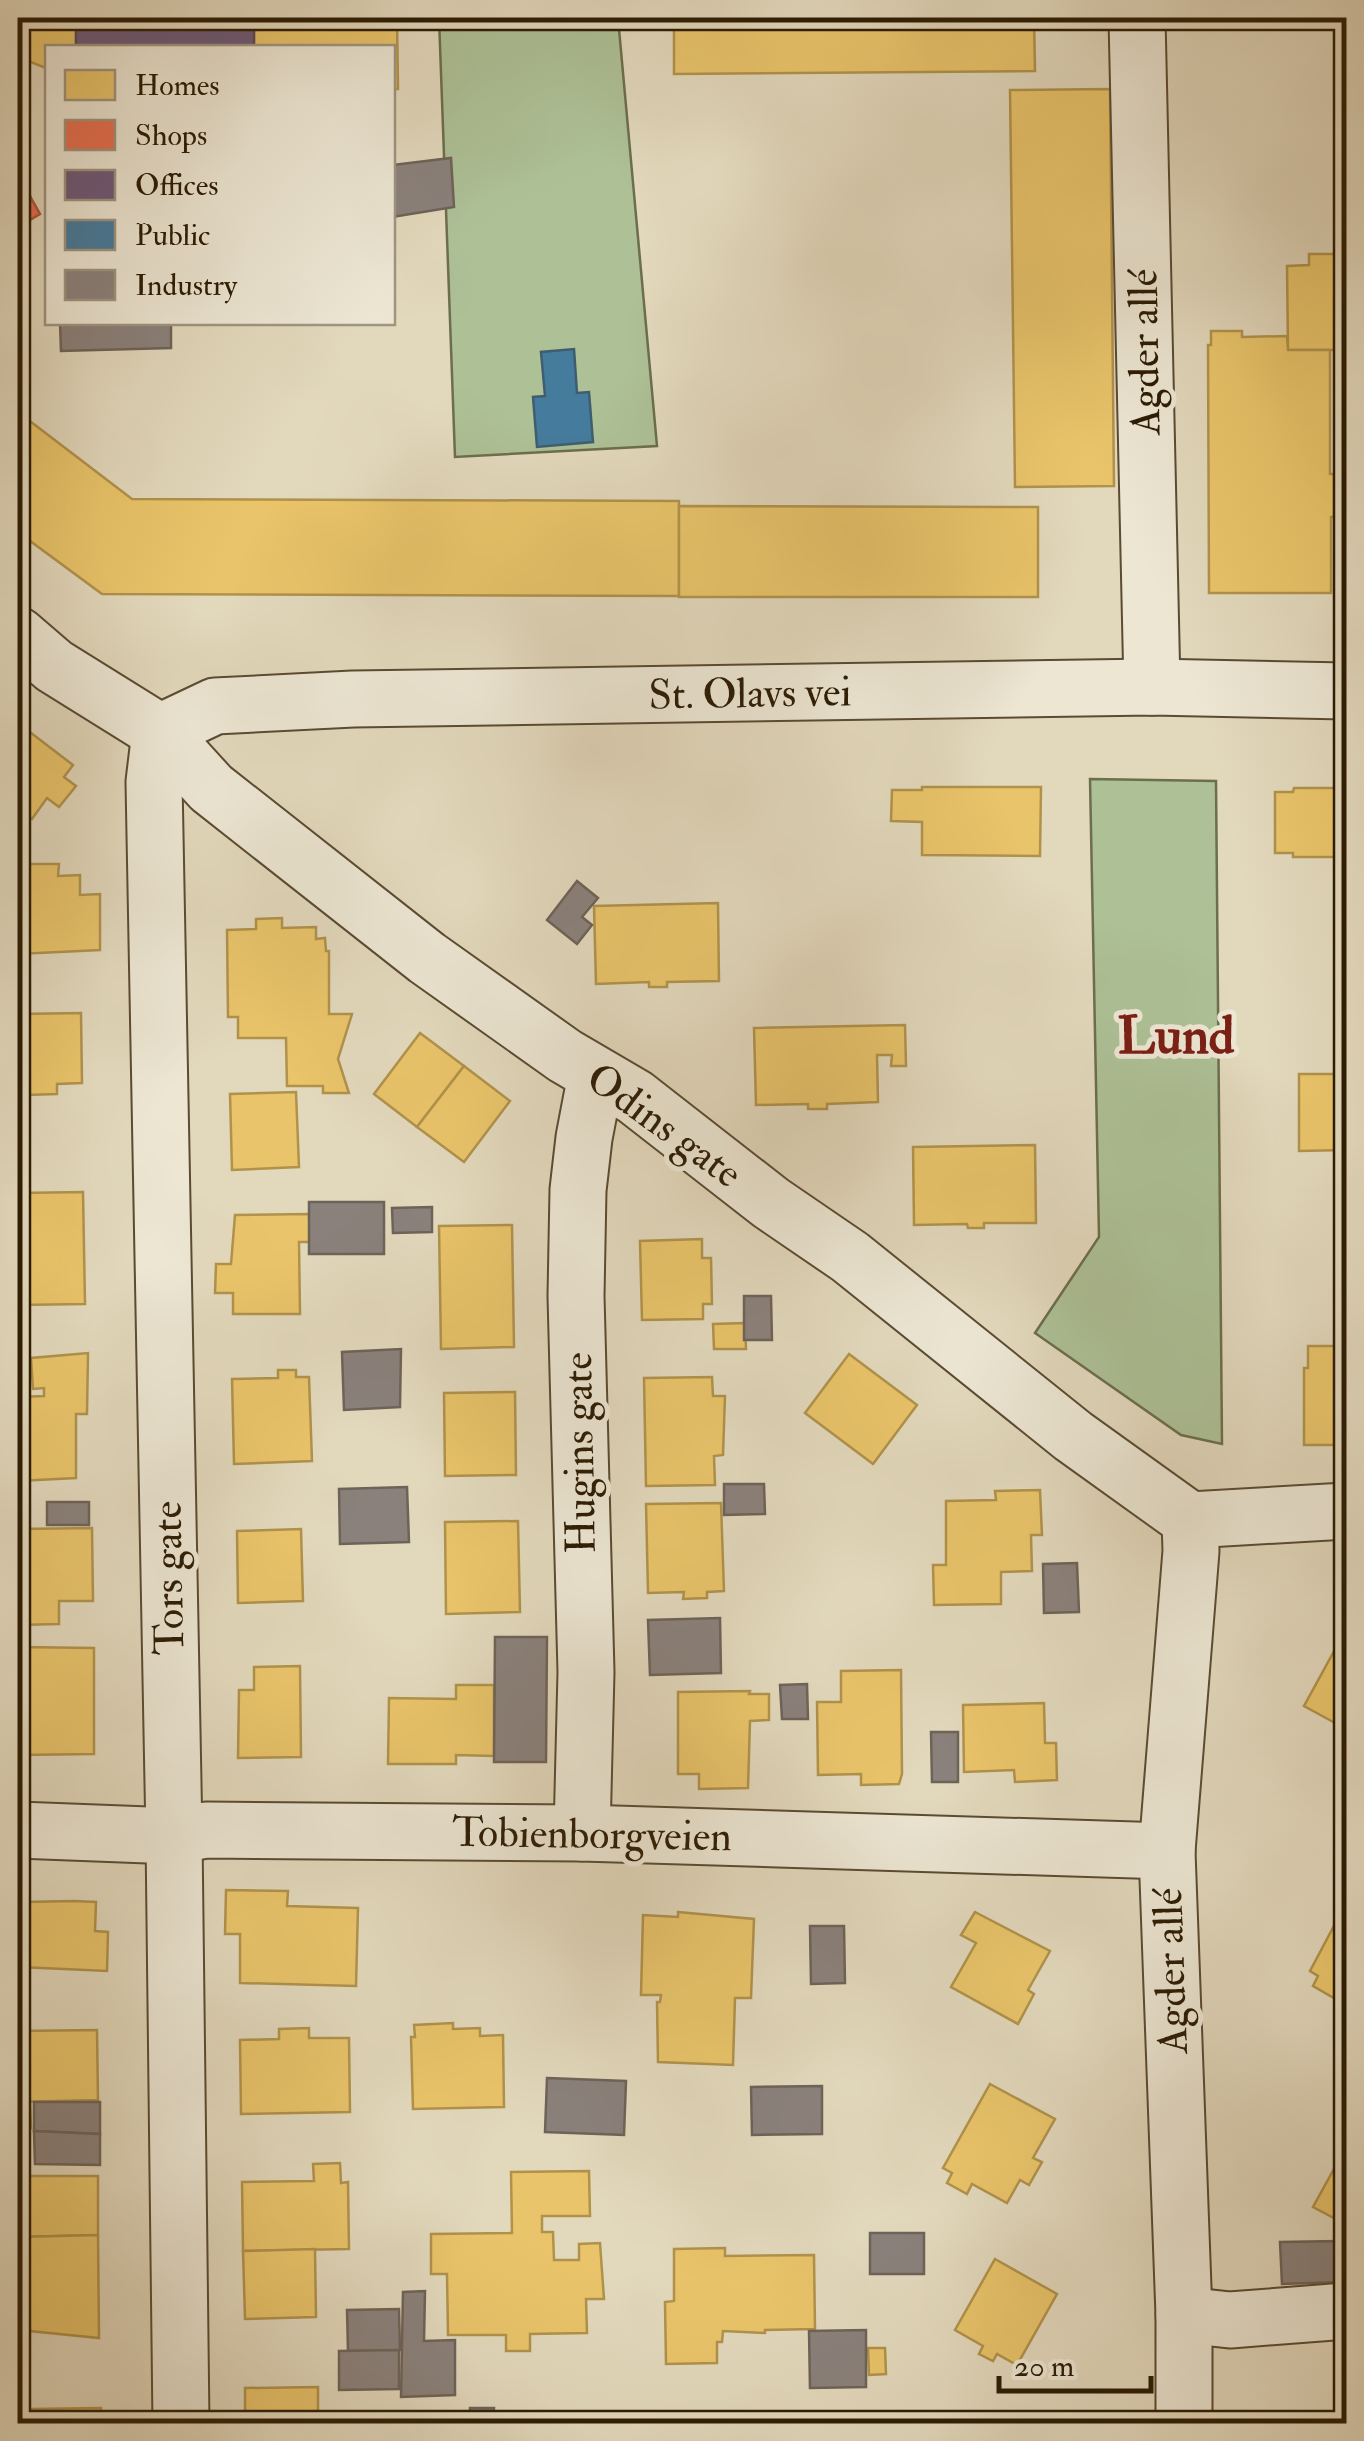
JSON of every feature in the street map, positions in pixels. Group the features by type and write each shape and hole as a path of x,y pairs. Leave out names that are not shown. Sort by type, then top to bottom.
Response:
{"street":[{"name":"Agder allé","path":"1137,18 1152,687"},
{"name":"Odins gate","path":"18,636 54,666 160,732 211,788 427,958 596,1075 635,1097 771,1203 850,1257 1073,1436 1190,1520"},
{"name":"St. Olavs vei","path":"160,732 214,706 353,699 1152,687 1346,691"},
{"name":"Tors gate","path":"160,732 154,782 181,2424"},
{"name":"Hugins gate","path":"582,1833 586,1672 576,1314 578,1190 596,1075"},
{"path":"1190,1520 1346,1512"},
{"name":"Agder allé","path":"1184,2424 1184,2314 1167,1851 1192,1551 1190,1520"},
{"name":"Tobienborgveien","path":"18,1830 174,1836 206,1830 582,1833 1167,1851"},
{"path":"1184,2314 1230,2320 1346,2311"}],"green space":[{"path":"439,18 618,18 657,446 455,457"},
{"path":"1090,779 1216,781 1222,1444 1181,1435 1035,1333 1099,1237"}],"building: Homes":[{"path":"18,18 76,18 76,45 45,45 45,68 18,57"},
{"path":"254,18 397,18 398,89 395,45 254,45"},
{"path":"674,18 1034,18 1035,71 674,74"},
{"path":"1110,89 1114,486 1015,487 1010,90"},
{"path":"1309,254 1346,254 1346,350 1288,350 1287,266 1309,265"},
{"path":"1211,331 1242,331 1242,337 1287,336 1288,350 1330,350 1330,474 1341,474 1340,485 1346,485 1346,515 1331,517 1331,593 1209,593"},
{"path":"18,412 132,499 679,501 679,596 102,594 18,532"},
{"path":"679,506 1038,507 1038,597 679,597"},
{"path":"18,723 73,765 64,777 76,786 59,807 47,798 32,819 18,808"},
{"path":"1041,787 1040,856 922,855 922,822 891,821 892,790"},
{"path":"1294,788 1346,788 1346,857 1275,853 1275,792 1293,792"},
{"path":"29,864 59,864 58,876 80,875 80,895 100,894 100,950 18,954 18,876 29,876"},
{"path":"718,903 719,981 667,982 667,987 649,987 649,982 596,984 594,906"},
{"path":"282,918 282,928 316,927 316,939 325,938 329,951 329,1014 352,1014 338,1059 349,1093 323,1093 323,1086 287,1086 286,1038 238,1038 238,1017 228,1017 227,930 256,929 256,919"},
{"path":"81,1013 82,1083 57,1084 57,1094 27,1095 27,1084 18,1084 18,1014"},
{"path":"905,1025 906,1066 891,1066 892,1055 877,1055 878,1102 827,1104 827,1109 808,1109 808,1104 756,1105 754,1028"},
{"path":"420,1033 464,1066 417,1127 374,1094"},
{"path":"464,1066 510,1101 464,1162 417,1127"},
{"path":"1299,1074 1346,1074 1346,1150 1299,1151"},
{"path":"296,1092 299,1167 232,1170 230,1094"},
{"path":"1035,1145 1036,1223 984,1223 984,1228 968,1228 967,1224 914,1225 913,1147"},
{"path":"83,1192 85,1304 18,1305 18,1193"},
{"path":"309,1214 310,1242 299,1242 300,1314 233,1314 233,1293 215,1293 216,1264 231,1264 235,1215"},
{"path":"512,1225 514,1347 441,1349 439,1226"},
{"path":"702,1239 702,1258 711,1258 712,1304 703,1304 703,1319 642,1320 640,1241"},
{"path":"745,1323 746,1349 714,1349 713,1324"},
{"path":"1308,1346 1346,1346 1346,1445 1304,1445 1304,1368 1308,1368"},
{"path":"88,1353 87,1414 76,1414 76,1478 18,1481 18,1397 44,1396 44,1388 33,1389 31,1358"},
{"path":"849,1354 917,1405 873,1464 805,1413"},
{"path":"278,1370 296,1370 296,1377 309,1377 312,1461 234,1464 232,1379 278,1378"},
{"path":"712,1377 713,1396 725,1396 723,1455 714,1456 715,1485 646,1486 644,1378"},
{"path":"515,1392 516,1475 445,1476 444,1393"},
{"path":"1040,1490 1042,1535 1031,1535 1032,1571 1001,1572 1001,1604 934,1605 933,1565 946,1565 946,1501 996,1500 995,1491"},
{"path":"721,1503 724,1591 707,1592 707,1598 683,1599 684,1592 648,1593 646,1504"},
{"path":"518,1521 520,1612 446,1614 445,1522"},
{"path":"92,1528 93,1601 59,1601 59,1624 18,1625 18,1529"},
{"path":"301,1529 303,1601 238,1603 237,1531"},
{"path":"1346,1634 1346,1729 1304,1706"},
{"path":"20,1647 94,1648 94,1754 18,1755"},
{"path":"300,1666 301,1757 238,1758 239,1690 254,1690 254,1667"},
{"path":"901,1670 899,1784 861,1785 861,1774 818,1775 817,1702 841,1702 841,1671"},
{"path":"456,1685 494,1685 494,1756 456,1755 456,1764 388,1764 389,1698 456,1699"},
{"path":"750,1691 749,1694 769,1694 769,1720 750,1721 748,1788 699,1789 699,1774 678,1774 678,1692"},
{"path":"1044,1703 1045,1743 1056,1743 1057,1780 1015,1782 1014,1770 964,1772 963,1705"},
{"path":"226,1890 288,1891 287,1906 358,1908 356,1986 240,1983 240,1934 225,1934"},
{"path":"23,1902 96,1902 95,1931 108,1932 107,1971 20,1967"},
{"path":"1346,1903 1346,2005 1313,1986 1318,1976 1310,1971"},
{"path":"678,1912 754,1919 751,1998 735,1998 733,2065 658,2062 657,2002 661,1995 641,1995 643,1915 678,1917"},
{"path":"975,1912 1050,1951 1028,1990 1034,1994 1018,2024 951,1987 976,1943 961,1935"},
{"path":"453,2023 453,2029 480,2028 480,2036 503,2035 504,2107 413,2109 414,2025"},
{"path":"309,2028 309,2038 349,2038 350,2112 241,2114 240,2040 279,2039 279,2029"},
{"path":"97,2030 98,2100 18,2102 18,2031"},
{"path":"990,2084 1055,2119 1033,2158 1042,2162 1029,2185 1020,2180 1007,2203 972,2184 967,2194 947,2183 952,2173 943,2168"},
{"path":"30,2104 31,2128 18,2129 18,2105"},
{"path":"1346,2147 1346,2237 1340,2234 1345,2224 1313,2207"},
{"path":"340,2163 341,2183 348,2182 349,2249 243,2251 242,2182 314,2181 313,2164"},
{"path":"589,2171 590,2216 542,2216 542,2232 553,2232 554,2260 579,2260 579,2244 600,2243 604,2299 586,2299 587,2333 530,2334 530,2351 506,2351 506,2335 448,2335 447,2274 431,2274 431,2234 512,2233 511,2172"},
{"path":"18,2176 98,2176 98,2235 18,2237"},
{"path":"98,2235 99,2338 30,2331 28,2284 18,2284 18,2237"},
{"path":"725,2248 725,2256 814,2255 815,2329 723,2331 722,2342 717,2342 717,2363 666,2364 665,2302 674,2301 674,2249"},
{"path":"315,2249 316,2317 245,2319 243,2251"},
{"path":"995,2259 1057,2294 1017,2365 997,2354 993,2361 979,2354 983,2346 955,2330"},
{"path":"868,2348 885,2348 886,2374 869,2375"},
{"path":"318,2387 318,2424 245,2424 245,2388"},
{"path":"101,2408 101,2424 30,2424 30,2409"}],"building: Shops":[{"path":"30,196 40,214 18,227 18,203"}],"building: Offices":[{"path":"76,18 254,18 254,45 76,45"}],"building: Public":[{"path":"574,349 577,393 589,392 593,442 537,447 533,397 545,396 541,352"}],"building: Industry":[{"path":"451,158 454,207 395,217 395,165"},
{"path":"60,325 171,325 171,348 61,351"},
{"path":"577,881 598,898 582,917 592,925 577,944 547,920"},
{"path":"309,1202 384,1202 384,1254 309,1254"},
{"path":"432,1207 432,1232 393,1233 392,1208"},
{"path":"744,1296 771,1296 772,1340 744,1340"},
{"path":"401,1349 400,1407 344,1410 342,1352"},
{"path":"724,1484 764,1484 765,1514 724,1515"},
{"path":"407,1487 409,1542 340,1544 339,1489"},
{"path":"47,1502 89,1502 89,1525 47,1525"},
{"path":"1077,1563 1079,1612 1044,1613 1043,1564"},
{"path":"720,1618 721,1673 650,1675 648,1620"},
{"path":"495,1637 547,1637 546,1762 494,1762"},
{"path":"807,1684 808,1719 782,1719 780,1685"},
{"path":"931,1732 958,1732 958,1782 932,1782"},
{"path":"810,1926 844,1926 845,1983 811,1984"},
{"path":"547,2078 626,2081 624,2135 545,2132"},
{"path":"822,2086 822,2134 752,2135 751,2087"},
{"path":"34,2102 100,2102 100,2134 34,2131"},
{"path":"34,2131 100,2134 100,2165 35,2164"},
{"path":"870,2233 924,2233 924,2274 870,2274"},
{"path":"1338,2241 1339,2282 1282,2284 1280,2242"},
{"path":"425,2291 424,2341 455,2340 455,2395 401,2397 403,2292"},
{"path":"399,2309 400,2350 348,2351 347,2310"},
{"path":"866,2330 866,2387 810,2388 809,2331"},
{"path":"399,2350 399,2389 339,2390 339,2351"},
{"path":"470,2408 494,2408 493,2424 469,2424"}],"district":[{"name":"Lund","path":"1176,1036"}]}
